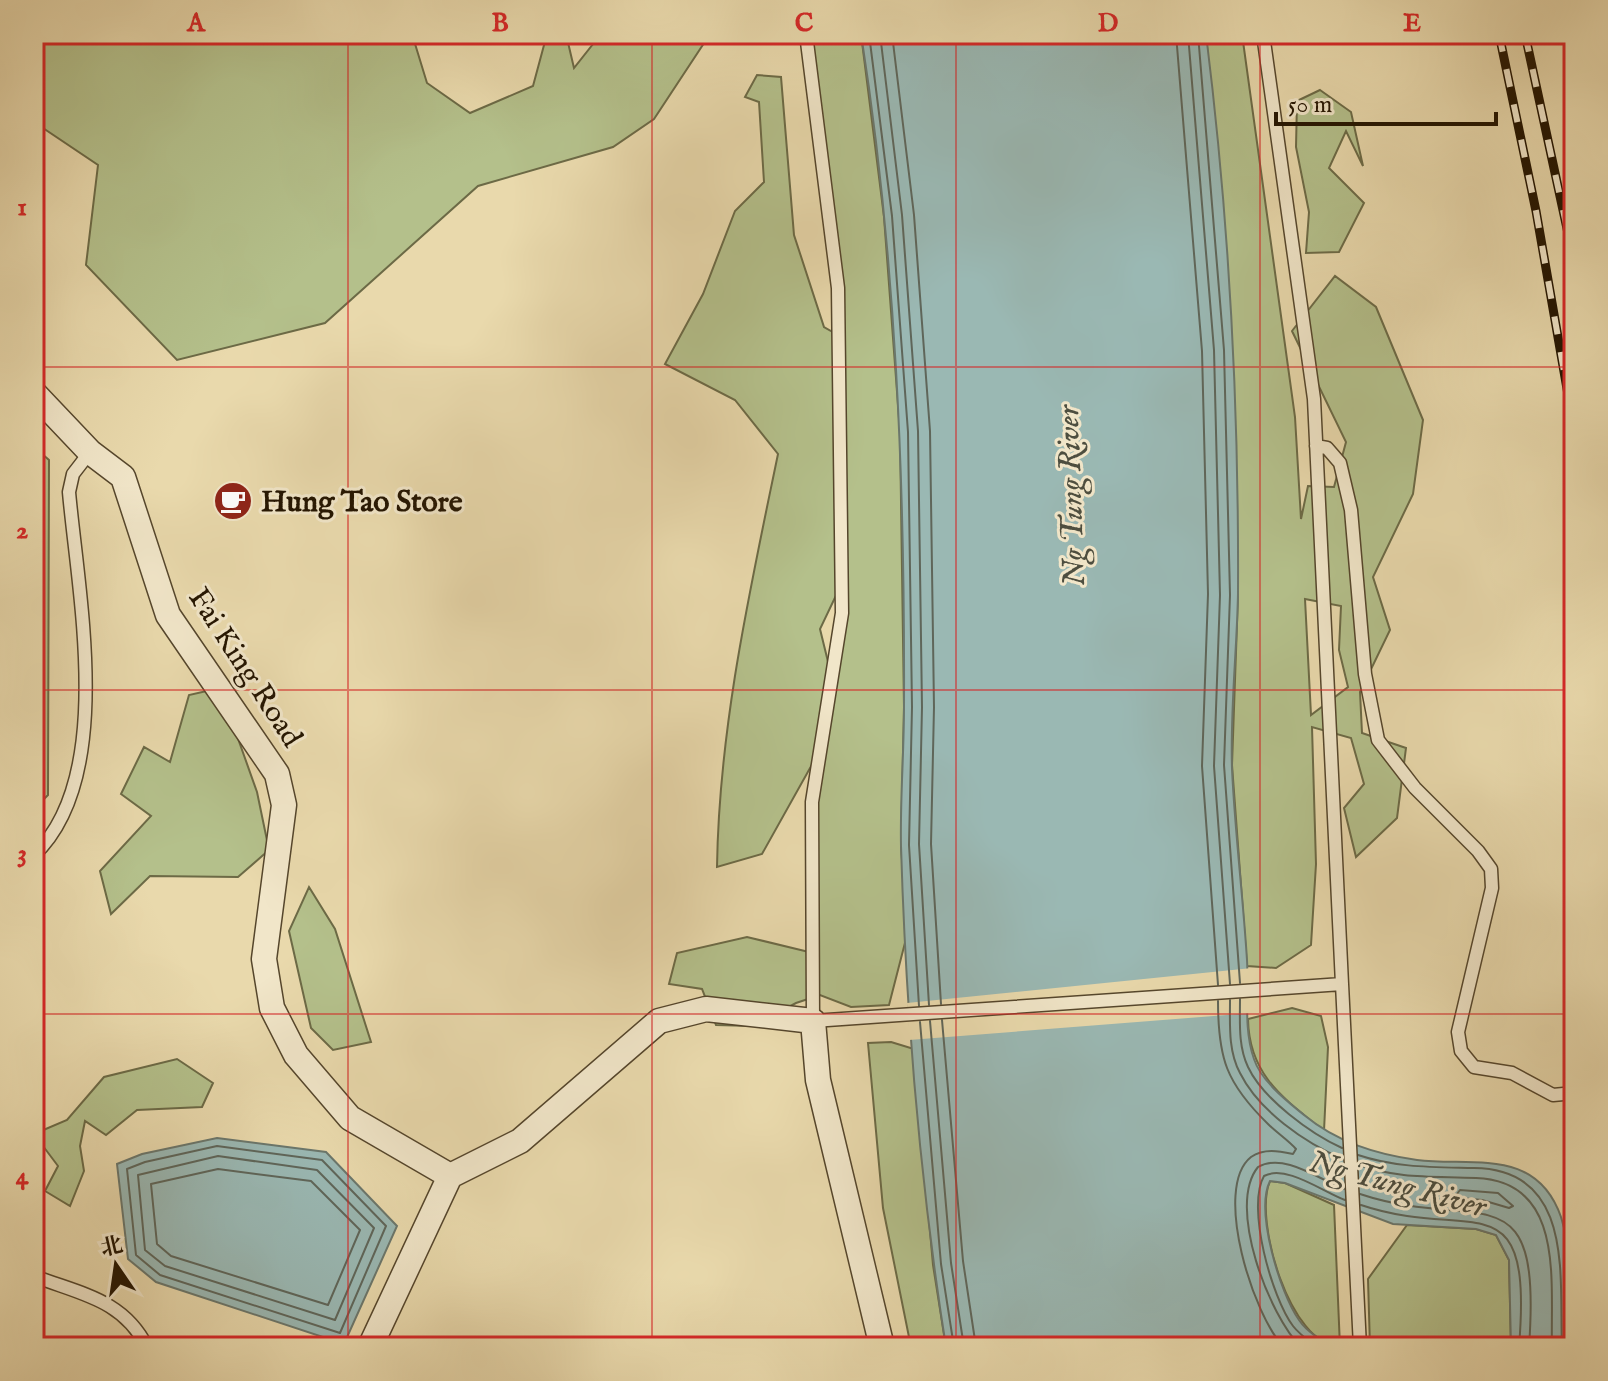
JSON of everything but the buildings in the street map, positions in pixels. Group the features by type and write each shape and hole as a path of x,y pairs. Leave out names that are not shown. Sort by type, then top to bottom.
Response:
{"street":[{"name":"Fai King Road","path":"34,393 90,452 123,477 168,615 277,774 284,805 264,959 272,1008 296,1055 350,1118 450,1176"},
{"path":"370,1347 450,1176 520,1141 659,1021 706,1009 813,1021 818,1080 882,1347"}],"lane":[{"path":"806,34 838,288 842,613 812,802 813,1021 1342,984"},
{"path":"1263,34 1314,399 1360,1347"},
{"path":"1316,446 1327,448 1340,463 1351,510 1365,674 1378,740 1415,788 1491,869 1492,888 1458,1032 1461,1051 1474,1067 1512,1073 1553,1095 1574,1093"},
{"path":"34,855 63,819 82,746 87,695 69,492 73,474 90,452"},
{"path":"34,1276 110,1305 127,1316 147,1347"}],"green space":[{"path":"34,34 412,34 427,83 470,113 533,86 547,34 566,34 574,68 601,34 710,34 654,119 613,147 478,186 325,323 177,360 86,265 98,165 34,122"},
{"path":"806,34 861,34 884,217 900,432 904,707 901,845 907,935 889,1005 851,1007 820,995 796,1003 753,1026 716,1025 702,989 669,984 677,953 747,937 813,953 819,752 762,854 717,867 723,763 730,711 778,454 735,400 665,364 703,294 735,211 764,182 759,102 745,97 757,75 781,77 794,235 824,327 838,335","holes":["841,585 831,674 820,629"]},
{"path":"1206,34 1242,34 1295,417 1301,519 1308,486 1334,487 1346,442 1292,331 1335,276 1376,307 1423,420 1413,494 1373,577 1390,630 1360,692 1362,733 1406,748 1397,818 1356,857 1344,808 1364,784 1351,738 1312,727 1316,864 1311,945 1276,968 1247,966 1232,765 1238,595 1232,349","holes":["1305,599 1341,606 1339,650 1348,687 1311,715"]},
{"path":"1320,90 1351,112 1363,166 1346,131 1329,168 1364,203 1339,252 1306,253 1309,212 1296,147 1297,101"},
{"path":"34,447 49,460 48,795 34,809"},
{"path":"220,688 257,792 269,850 238,877 150,876 111,914 100,871 151,816 121,794 144,747 170,762 189,695"},
{"path":"309,887 335,929 371,1042 333,1050 311,1028 289,931"},
{"path":"1292,1008 1321,1016 1328,1047 1324,1131 1271,1084 1250,1039 1248,1019"},
{"path":"891,1042 914,1049 933,1265 946,1347 911,1347 883,1208 868,1043"},
{"path":"177,1059 213,1083 202,1107 137,1110 106,1135 85,1121 80,1146 84,1171 70,1206 45,1191 58,1166 34,1134 67,1120 104,1077"},
{"path":"1270,1181 1285,1183 1334,1205 1340,1347 1322,1341 1306,1326 1291,1304 1280,1278 1267,1223 1266,1199"},
{"path":"1407,1225 1476,1229 1496,1235 1509,1260 1511,1347 1370,1347 1368,1279"}],"water":[{"name":"Ng Tung River","path":"861,34 1206,34 1221,173 1234,383 1238,593 1232,769 1247,960 1247,1023 1254,1059 1275,1090 1317,1124 1343,1140 1417,1160 1500,1164 1536,1179 1550,1194 1565,1233 1570,1282 1569,1347 1511,1347 1509,1260 1496,1235 1476,1229 1393,1224 1285,1183 1270,1181 1266,1194 1268,1231 1284,1291 1302,1324 1334,1347 946,1347 922,1160 906,972 901,829 903,539 896,370 883,201"},
{"path":"217,1138 326,1152 397,1226 344,1344 156,1282 128,1259 117,1164 142,1154"}],"pier":[{"path":"1252,968 1252,1013 909,1040 907,1003"}],"railway":[{"path":"1499,34 1536,211 1574,429"},
{"path":"1525,34 1574,261"}],"place":[{"name":"Hung Tao Store","path":"233,501"}]}
